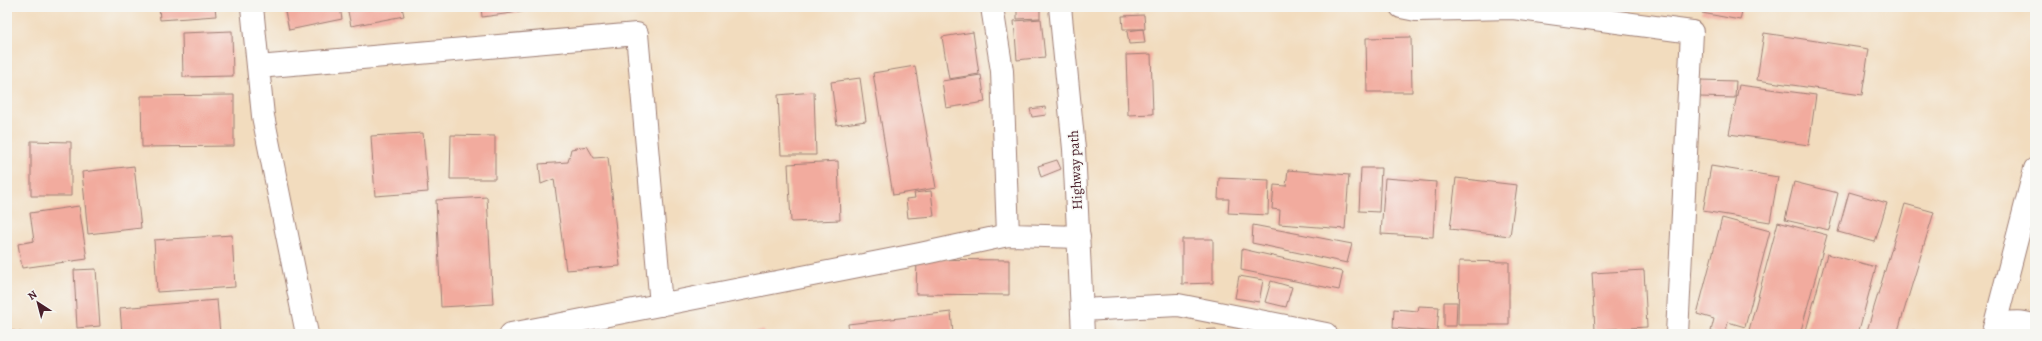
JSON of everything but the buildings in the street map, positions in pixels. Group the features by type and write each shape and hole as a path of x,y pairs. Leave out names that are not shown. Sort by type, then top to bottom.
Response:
{"street":[{"path":"252,7 264,116 306,334"},
{"path":"992,7 1002,71 1008,235"},
{"name":"Highway path","path":"1060,7 1074,149 1083,334"},
{"path":"1400,7 1416,10 1513,8 1692,32 1677,334"},
{"path":"258,67 637,34 661,305"},
{"path":"1993,333 2035,169"},
{"path":"511,334 610,324 661,305 920,254 1008,235 1079,237"},
{"path":"1082,310 1178,305 1326,334"},
{"path":"1993,333 2010,322 2028,323 2035,326"}]}
